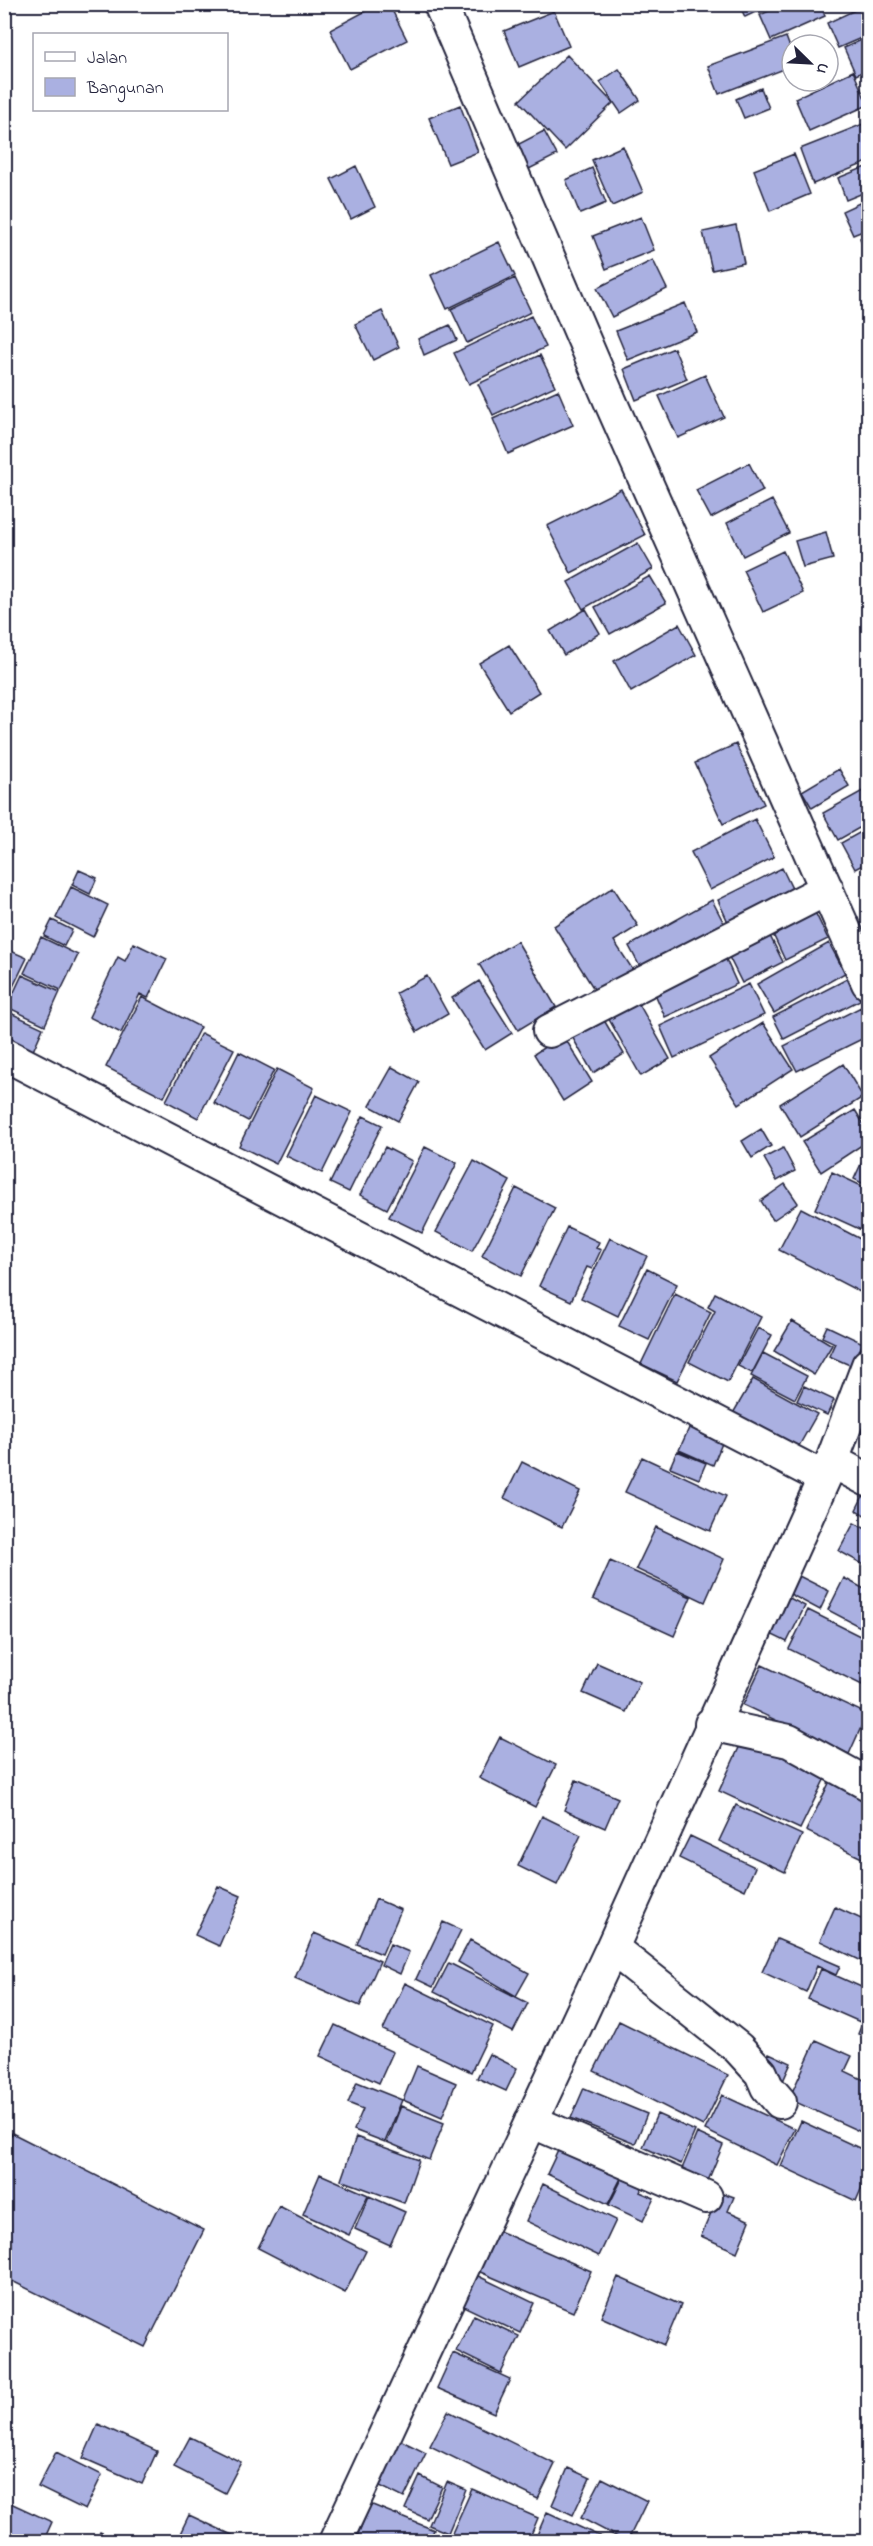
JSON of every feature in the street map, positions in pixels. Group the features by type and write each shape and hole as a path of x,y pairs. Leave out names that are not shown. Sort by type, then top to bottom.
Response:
{"street":[{"path":"440,4 611,403 868,983"},
{"path":"549,1031 827,889"},
{"path":"4,1054 828,1470 868,1480"},
{"path":"335,2541 612,1948 711,1724 828,1470 868,1365"},
{"path":"711,1724 789,1741 868,1784"},
{"path":"612,1948 738,2048 761,2073 767,2087 780,2102"},
{"path":"531,2121 706,2197"}],"building":[{"path":"379,4 389,4 407,40 350,69 330,30"},
{"path":"739,4 773,4 745,17"},
{"path":"784,4 820,4 825,16 787,33 780,33 780,36 771,40 760,15"},
{"path":"868,4 868,35 840,47 840,33 831,33 827,23"},
{"path":"554,11 569,46 519,67 504,31"},
{"path":"866,38 868,69 856,75 844,48"},
{"path":"780,39 780,71 719,94 708,66"},
{"path":"567,55 613,103 565,150 519,101"},
{"path":"619,69 640,100 621,113 600,82"},
{"path":"853,71 868,105 809,131 795,98 806,93 840,93 840,77"},
{"path":"761,88 769,108 744,118 736,99"},
{"path":"460,105 478,152 448,164 429,118"},
{"path":"868,122 868,162 813,184 800,149"},
{"path":"544,131 557,155 527,170 515,146"},
{"path":"623,146 643,192 612,206 592,160"},
{"path":"794,154 810,194 770,211 754,170"},
{"path":"356,166 375,207 351,219 331,179"},
{"path":"868,166 868,191 846,200 838,178"},
{"path":"592,168 606,203 580,214 566,180"},
{"path":"868,199 868,229 853,235 842,211"},
{"path":"641,217 654,250 606,269 593,236"},
{"path":"736,225 744,263 712,270 703,232"},
{"path":"868,235 868,262 860,238"},
{"path":"499,242 515,276 447,309 431,275"},
{"path":"653,260 667,289 612,317 597,288"},
{"path":"515,278 531,312 467,343 451,309"},
{"path":"685,303 697,332 628,360 616,331"},
{"path":"382,311 399,347 373,360 355,324"},
{"path":"531,316 546,347 469,384 454,353"},
{"path":"450,325 457,340 424,355 418,339"},
{"path":"674,348 687,379 636,400 624,369"},
{"path":"540,355 555,386 493,415 478,384"},
{"path":"705,375 724,417 678,438 659,396"},
{"path":"558,390 573,425 508,454 493,419"},
{"path":"749,463 763,491 711,518 696,490"},
{"path":"621,489 645,535 571,573 547,526"},
{"path":"772,500 789,533 743,556 727,523"},
{"path":"826,532 833,559 803,567 795,541"},
{"path":"638,543 653,569 583,609 568,582"},
{"path":"783,551 803,593 763,612 743,570"},
{"path":"650,576 666,603 610,634 595,607"},
{"path":"586,609 600,633 564,655 550,631"},
{"path":"679,624 696,655 631,692 614,661"},
{"path":"509,645 539,692 509,711 479,663"},
{"path":"736,744 764,804 723,824 695,763"},
{"path":"839,769 849,786 812,808 802,791"},
{"path":"868,788 868,823 838,840 823,813"},
{"path":"755,819 774,857 710,890 691,852"},
{"path":"868,828 868,862 855,869 841,843"},
{"path":"782,868 798,901 733,933 718,900"},
{"path":"79,870 97,878 90,894 72,885"},
{"path":"71,887 108,905 93,937 56,918"},
{"path":"613,887 638,926 614,941 635,973 599,997 554,926"},
{"path":"712,900 730,935 647,980 629,946"},
{"path":"814,910 828,939 785,960 771,930"},
{"path":"52,920 72,930 64,946 44,936"},
{"path":"767,930 783,962 742,983 726,951"},
{"path":"41,937 78,955 61,990 24,973"},
{"path":"517,941 556,1007 518,1030 479,964"},
{"path":"134,943 167,959 148,998 140,994 121,1033 89,1017 118,957 125,961"},
{"path":"829,943 845,973 774,1013 757,984"},
{"path":"4,948 27,958 4,1005"},
{"path":"724,955 737,984 665,1017 653,989"},
{"path":"22,975 60,992 45,1025 7,1007"},
{"path":"427,976 448,1014 417,1032 396,993"},
{"path":"849,978 860,1000 784,1039 773,1017"},
{"path":"479,981 512,1033 485,1050 452,998"},
{"path":"749,984 764,1015 674,1058 660,1026"},
{"path":"142,997 200,1027 164,1097 106,1067"},
{"path":"635,997 670,1059 641,1076 606,1014"},
{"path":"861,1007 868,1023 868,1036 797,1071 784,1046"},
{"path":"4,1010 43,1028 32,1053 4,1040"},
{"path":"598,1010 624,1054 593,1073 567,1028"},
{"path":"763,1023 793,1069 739,1104 709,1058"},
{"path":"201,1033 234,1049 198,1118 166,1101"},
{"path":"563,1035 592,1082 563,1101 534,1054"},
{"path":"239,1052 274,1070 248,1121 214,1103"},
{"path":"843,1064 863,1097 800,1137 780,1104"},
{"path":"392,1067 419,1082 398,1121 370,1106"},
{"path":"277,1069 314,1088 276,1164 239,1146"},
{"path":"316,1095 352,1112 322,1173 286,1156"},
{"path":"855,1110 868,1131 868,1141 821,1172 802,1142"},
{"path":"363,1116 382,1125 349,1192 330,1183"},
{"path":"761,1129 771,1146 752,1158 742,1141"},
{"path":"385,1147 412,1161 387,1209 360,1195"},
{"path":"425,1147 457,1163 422,1233 389,1217"},
{"path":"783,1148 795,1171 777,1181 764,1158"},
{"path":"868,1149 868,1186 854,1179"},
{"path":"474,1161 510,1181 472,1251 436,1232"},
{"path":"832,1172 868,1189 868,1233 815,1209"},
{"path":"785,1184 798,1203 773,1220 761,1201"},
{"path":"516,1188 555,1208 521,1276 482,1256"},
{"path":"801,1208 868,1243 868,1275 860,1292 779,1250"},
{"path":"567,1227 599,1242 596,1248 601,1250 592,1269 587,1267 571,1301 539,1286"},
{"path":"610,1238 647,1256 618,1316 581,1298"},
{"path":"647,1269 677,1284 649,1340 619,1326"},
{"path":"715,1293 761,1317 728,1382 689,1362 715,1311 708,1307"},
{"path":"675,1294 711,1312 677,1381 641,1364"},
{"path":"792,1321 832,1345 814,1375 774,1351"},
{"path":"827,1326 863,1343 852,1366 829,1356 835,1343 822,1337"},
{"path":"758,1328 772,1335 752,1373 738,1366"},
{"path":"763,1353 807,1376 795,1399 751,1376"},
{"path":"753,1379 817,1414 796,1451 732,1415"},
{"path":"804,1386 834,1400 827,1415 797,1401"},
{"path":"690,1426 723,1441 713,1465 679,1450"},
{"path":"677,1451 706,1463 699,1479 670,1467"},
{"path":"642,1457 726,1496 710,1531 625,1492"},
{"path":"522,1462 580,1491 562,1527 504,1498"},
{"path":"868,1486 868,1517 856,1510"},
{"path":"854,1523 868,1530 868,1567 839,1551"},
{"path":"656,1527 724,1559 705,1602 636,1569"},
{"path":"610,1561 691,1597 674,1636 593,1599"},
{"path":"797,1575 829,1591 820,1610 788,1593"},
{"path":"844,1578 868,1591 868,1631 828,1610"},
{"path":"776,1591 805,1606 787,1642 758,1628"},
{"path":"808,1610 868,1640 868,1672 862,1685 789,1649"},
{"path":"597,1663 640,1682 626,1712 583,1693"},
{"path":"762,1665 867,1714 849,1754 743,1705"},
{"path":"500,1737 556,1765 535,1807 479,1778"},
{"path":"743,1739 781,1757 786,1749 829,1770 800,1829 719,1791"},
{"path":"831,1779 868,1797 868,1861 806,1831"},
{"path":"576,1780 618,1798 605,1828 564,1810"},
{"path":"736,1805 802,1835 785,1872 719,1841"},
{"path":"542,1816 581,1835 557,1885 518,1866"},
{"path":"690,1836 755,1867 745,1890 679,1858"},
{"path":"218,1886 241,1896 219,1946 195,1935"},
{"path":"376,1899 401,1910 382,1954 357,1944"},
{"path":"835,1907 868,1922 868,1964 820,1941"},
{"path":"443,1922 461,1930 433,1987 416,1979"},
{"path":"314,1933 380,1961 360,2006 295,1978"},
{"path":"777,1939 840,1966 836,1975 817,1966 806,1992 762,1972"},
{"path":"470,1940 529,1973 516,1996 458,1962"},
{"path":"390,1944 409,1952 400,1974 381,1965"},
{"path":"449,1963 528,2003 513,2032 434,1992"},
{"path":"821,1969 868,1990 868,2002 860,2022 808,1999"},
{"path":"405,1983 493,2026 471,2072 383,2030"},
{"path":"868,2009 868,2039 858,2034"},
{"path":"619,2021 728,2075 703,2126 594,2071"},
{"path":"335,2025 393,2052 379,2083 320,2056"},
{"path":"816,2040 852,2056 845,2071 868,2082 868,2116 861,2132 789,2099"},
{"path":"769,2053 791,2063 783,2081 762,2072"},
{"path":"489,2054 517,2068 506,2091 477,2078"},
{"path":"417,2066 456,2083 442,2117 403,2100"},
{"path":"357,2082 402,2100 385,2142 354,2130 363,2109 348,2103"},
{"path":"584,2088 647,2114 635,2144 571,2118"},
{"path":"722,2095 795,2129 777,2165 705,2130"},
{"path":"401,2106 444,2123 429,2160 387,2142"},
{"path":"657,2114 695,2131 681,2164 643,2147"},
{"path":"801,2121 868,2152 868,2173 856,2201 781,2166"},
{"path":"12,2133 204,2230 145,2347 4,2277 4,2148"},
{"path":"697,2133 723,2145 705,2188 679,2176"},
{"path":"356,2137 419,2160 404,2203 341,2180"},
{"path":"563,2140 625,2170 608,2204 547,2174"},
{"path":"625,2173 645,2182 640,2192 654,2198 643,2221 609,2205"},
{"path":"320,2174 368,2195 349,2235 303,2214"},
{"path":"543,2184 616,2220 599,2256 526,2221"},
{"path":"720,2192 734,2197 728,2211 750,2221 737,2252 701,2236"},
{"path":"369,2196 405,2212 390,2245 355,2229"},
{"path":"279,2206 366,2251 345,2293 258,2248"},
{"path":"489,2227 591,2271 573,2312 471,2268"},
{"path":"474,2274 534,2303 520,2333 459,2304"},
{"path":"618,2277 681,2305 664,2345 601,2317"},
{"path":"474,2315 519,2336 501,2373 456,2351"},
{"path":"453,2353 510,2379 494,2413 437,2388"},
{"path":"448,2411 555,2464 538,2499 430,2446"},
{"path":"98,2424 157,2451 142,2484 83,2458"},
{"path":"190,2437 241,2462 225,2493 174,2467"},
{"path":"396,2438 426,2453 404,2498 374,2483"},
{"path":"56,2452 102,2475 85,2510 38,2487"},
{"path":"568,2468 590,2478 573,2515 552,2505"},
{"path":"420,2476 442,2487 427,2519 405,2509"},
{"path":"602,2478 647,2501 627,2542 581,2518"},
{"path":"447,2482 466,2490 448,2533 429,2525"},
{"path":"472,2489 538,2518 528,2542 448,2542"},
{"path":"4,2500 52,2522 43,2542 12,2542 4,2538"},
{"path":"370,2504 434,2530 429,2542 355,2542"},
{"path":"547,2512 612,2542 534,2542"},
{"path":"189,2515 247,2542 176,2542"},
{"path":"100,2532 121,2542 96,2542"}]}
